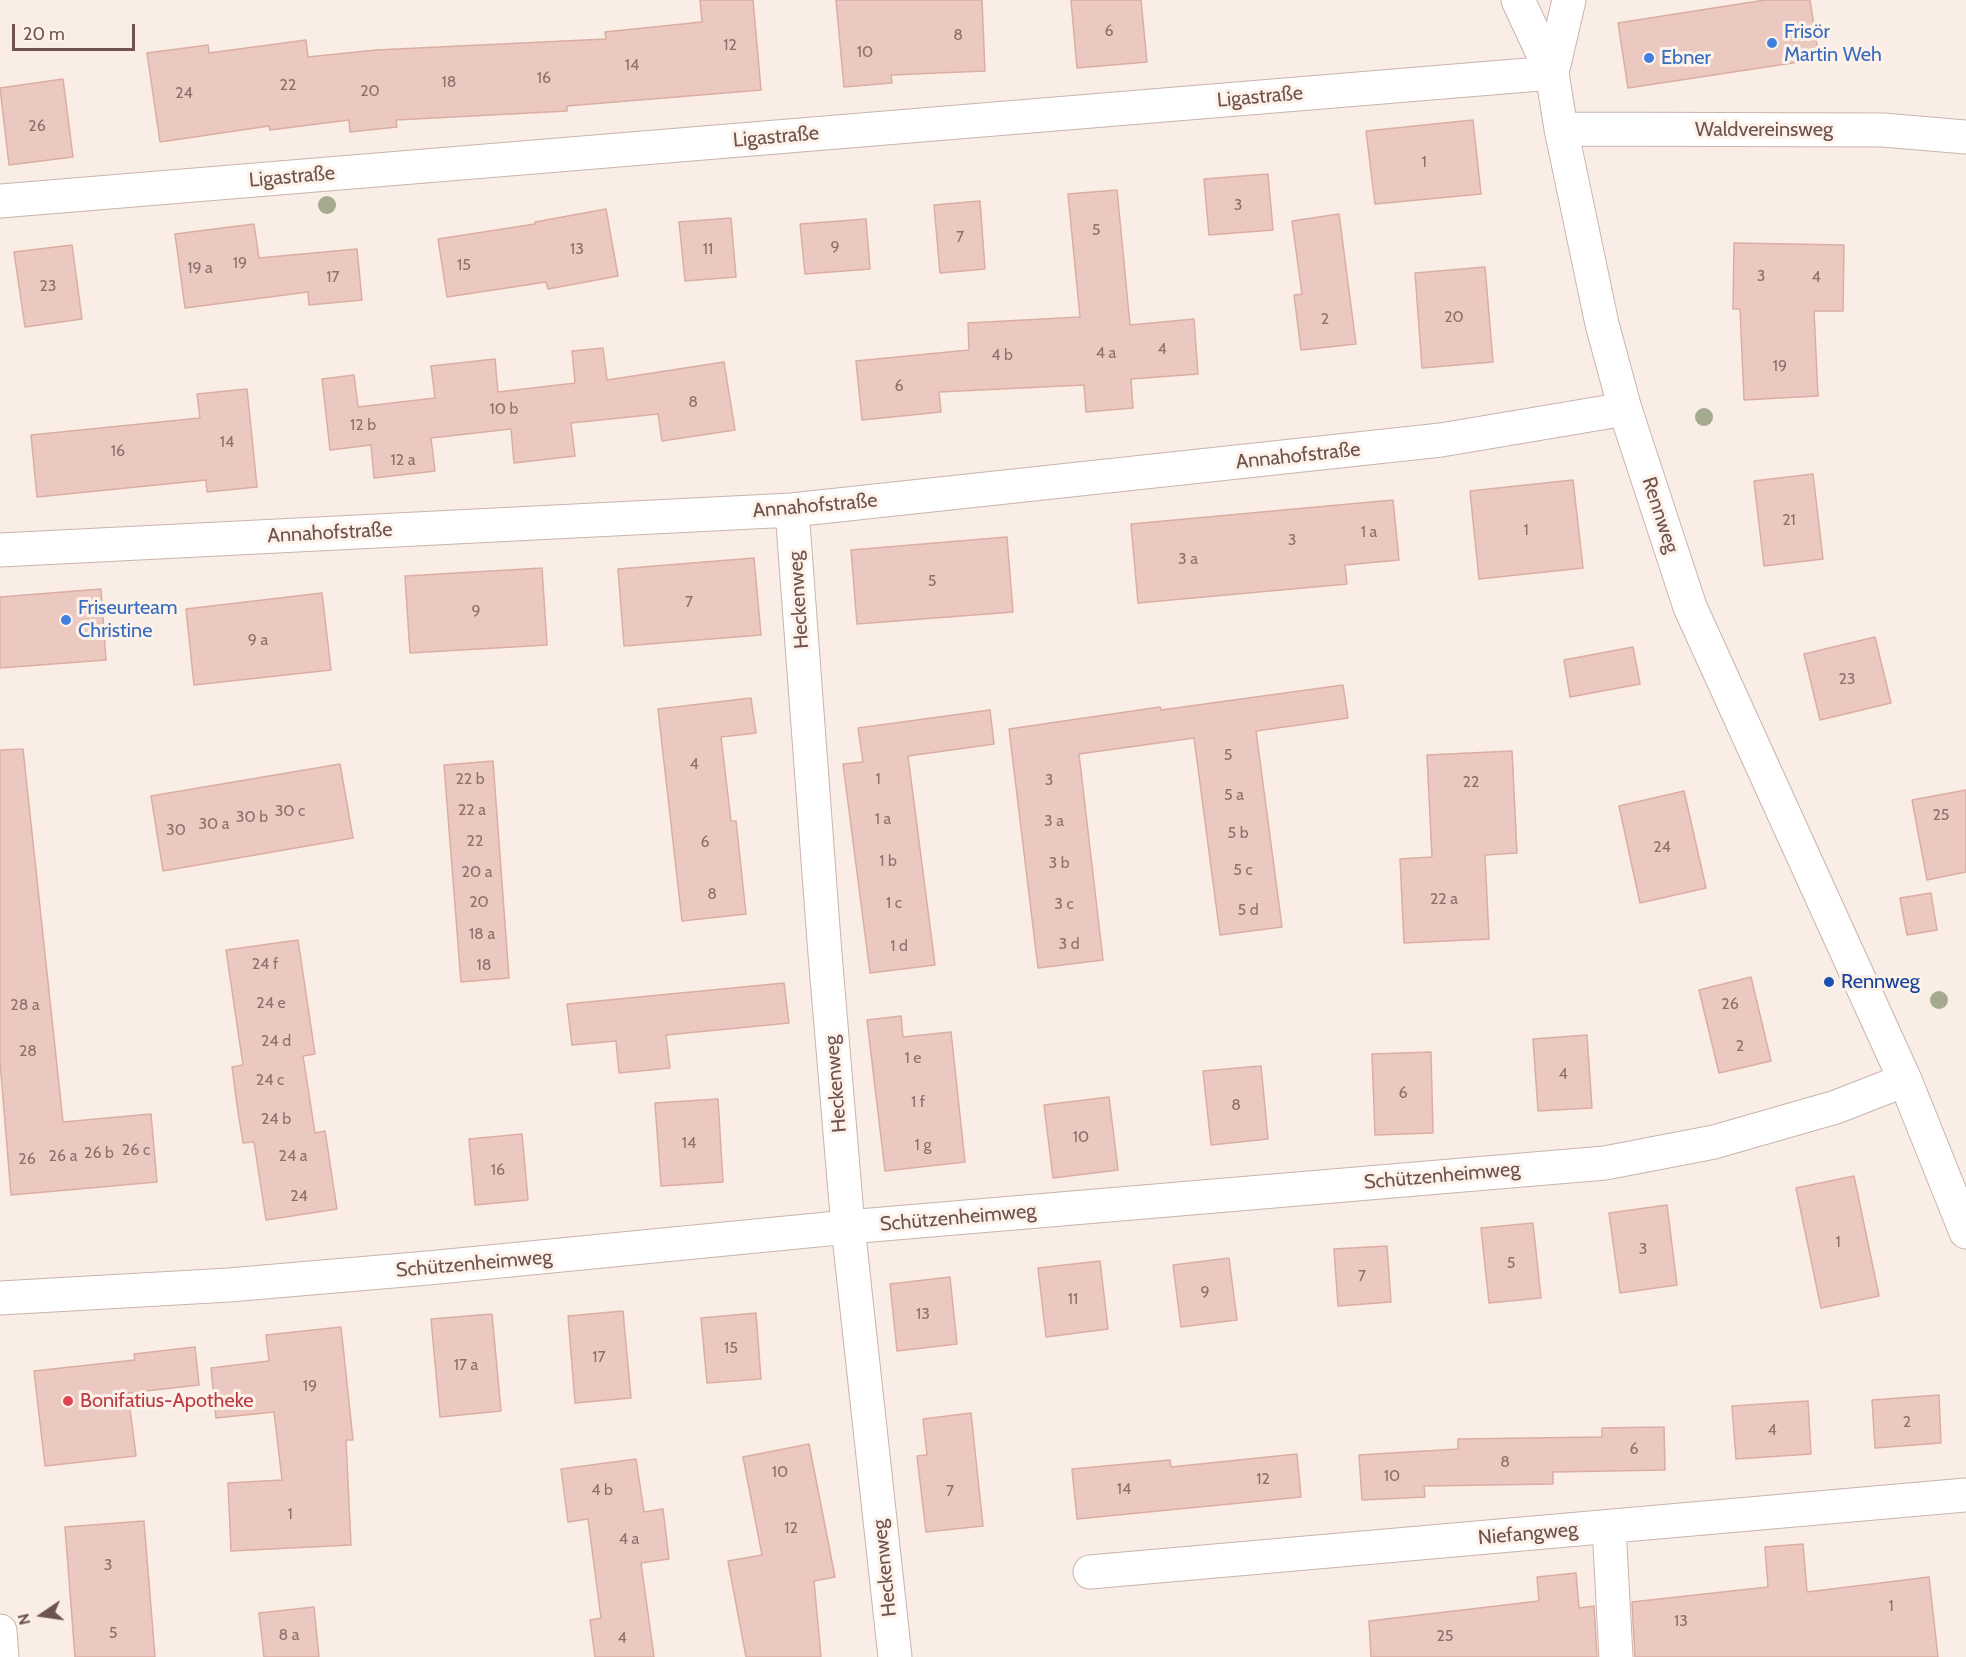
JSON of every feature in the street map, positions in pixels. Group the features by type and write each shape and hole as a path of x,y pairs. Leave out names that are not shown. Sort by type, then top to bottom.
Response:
{"street":[{"name":"Rennweg","path":"1518,0 1552,73 1561,129 1602,324 1624,409 1690,607 1905,1080 1966,1232"},
{"name":"Rennweg","path":"1552,73 1569,0"},
{"name":"Ligastraße","path":"0,201 1552,73"},
{"name":"Waldvereinsweg","path":"1561,129 1883,130 1966,137"},
{"name":"Annahofstraße","path":"0,550 792,510 1441,440 1624,409"},
{"name":"Heckenweg","path":"792,510 848,1227 895,1657"},
{"name":"Schützenheimweg","path":"0,1298 229,1285 848,1227 1605,1163 1714,1142 1836,1107 1905,1080"},
{"name":"Niefangweg","path":"1090,1572 1966,1495"},
{"path":"1609,1527 1616,1657"},
{"path":"0,1631 2,1657"}],"building":[{"path":"700,0 753,0 761,90 567,106 567,111 396,120 397,127 350,132 349,120 270,130 269,126 160,142 147,53 208,45 209,53 306,40 308,57 376,50 606,39 605,32 702,22"},
{"path":"836,0 982,0 985,71 891,75 892,83 844,87"},
{"path":"1071,0 1141,0 1147,62 1077,68"},
{"path":"1765,0 1810,0 1819,59 1628,88 1618,23"},
{"path":"63,79 73,157 9,165 0,88"},
{"path":"1473,120 1481,194 1375,204 1366,131"},
{"path":"1268,174 1273,230 1209,235 1204,179"},
{"path":"1117,190 1130,325 1194,319 1198,374 1131,379 1133,408 1086,412 1084,385 939,392 941,412 862,420 856,361 969,350 968,323 1080,317 1068,194"},
{"path":"980,201 985,269 940,273 934,205"},
{"path":"606,209 618,276 548,289 546,282 447,297 438,239 535,224 535,222"},
{"path":"1339,214 1356,344 1301,350 1294,295 1302,294 1292,221"},
{"path":"731,218 736,277 685,281 679,222"},
{"path":"866,219 870,269 805,274 800,224"},
{"path":"254,224 259,258 357,249 362,300 309,305 308,292 185,308 175,234"},
{"path":"1734,243 1844,245 1843,311 1814,311 1818,396 1744,400 1740,309 1733,309"},
{"path":"72,245 82,319 25,327 14,252"},
{"path":"1485,267 1493,362 1422,368 1415,273"},
{"path":"603,348 607,380 724,362 735,430 662,441 658,414 571,423 575,456 514,463 511,429 431,438 435,471 374,478 371,445 330,450 322,379 354,375 358,407 435,398 431,366 495,359 498,392 575,383 572,351"},
{"path":"247,389 257,487 207,492 206,480 37,497 31,435 200,418 197,394"},
{"path":"1813,474 1823,559 1764,566 1754,481"},
{"path":"1573,480 1583,568 1479,579 1470,491"},
{"path":"1393,500 1399,560 1345,565 1347,584 1138,603 1131,524"},
{"path":"1007,537 1013,612 857,624 851,550"},
{"path":"754,558 761,635 624,646 618,569"},
{"path":"542,568 547,645 410,653 405,576"},
{"path":"101,589 106,660 0,668 0,597"},
{"path":"322,593 331,670 194,685 186,609"},
{"path":"1875,637 1891,703 1820,720 1804,654"},
{"path":"1633,647 1640,684 1570,697 1564,660"},
{"path":"1343,685 1348,718 1256,731 1282,927 1220,935 1194,738 1079,754 1103,960 1038,968 1009,729 1160,707 1161,710"},
{"path":"751,698 756,733 721,737 731,821 736,821 746,914 682,921 658,709"},
{"path":"990,710 994,744 908,756 935,965 870,973 843,764 863,762 858,728"},
{"path":"23,749 63,1122 151,1114 157,1182 11,1195 0,1062 0,750"},
{"path":"1512,751 1517,853 1485,855 1489,939 1404,943 1400,859 1432,857 1427,755"},
{"path":"493,761 509,978 461,982 444,765"},
{"path":"340,764 353,838 163,871 151,796"},
{"path":"1966,790 1966,872 1927,880 1912,800"},
{"path":"1684,791 1706,888 1640,903 1619,806"},
{"path":"1931,893 1937,930 1907,935 1900,898"},
{"path":"298,940 315,1054 303,1056 315,1133 325,1131 337,1209 266,1220 254,1142 243,1143 237,1105 232,1067 243,1065 226,950"},
{"path":"1751,977 1771,1061 1719,1073 1699,990"},
{"path":"784,983 789,1023 666,1035 670,1068 619,1073 616,1041 572,1045 567,1004"},
{"path":"901,1016 903,1037 951,1032 965,1162 885,1171 867,1020"},
{"path":"1587,1035 1592,1108 1538,1111 1533,1039"},
{"path":"1431,1052 1433,1133 1375,1135 1372,1054"},
{"path":"1261,1066 1268,1139 1211,1145 1203,1071"},
{"path":"1109,1097 1118,1170 1053,1178 1044,1105"},
{"path":"718,1099 723,1182 661,1186 655,1103"},
{"path":"522,1134 528,1200 475,1205 469,1139"},
{"path":"1854,1176 1879,1296 1821,1308 1796,1188"},
{"path":"1667,1205 1677,1285 1620,1293 1609,1213"},
{"path":"1533,1223 1541,1298 1489,1303 1481,1228"},
{"path":"1387,1246 1391,1302 1338,1306 1334,1249"},
{"path":"1229,1258 1237,1320 1181,1327 1173,1265"},
{"path":"1100,1261 1108,1329 1046,1337 1038,1268"},
{"path":"950,1277 957,1344 897,1351 890,1284"},
{"path":"623,1311 631,1398 575,1403 568,1316"},
{"path":"756,1313 761,1379 707,1383 701,1318"},
{"path":"492,1314 501,1411 440,1417 431,1319"},
{"path":"341,1327 353,1440 346,1440 351,1545 231,1551 228,1483 282,1480 274,1412 216,1418 211,1368 269,1361 266,1335"},
{"path":"195,1347 199,1385 128,1393 136,1456 45,1466 34,1371 135,1360 134,1354"},
{"path":"1939,1395 1941,1443 1875,1448 1872,1400"},
{"path":"1808,1401 1811,1454 1736,1459 1732,1406"},
{"path":"971,1413 983,1526 926,1532 917,1456 927,1455 923,1419"},
{"path":"1664,1427 1665,1470 1553,1472 1553,1484 1424,1486 1425,1497 1362,1500 1359,1455 1458,1449 1458,1439 1602,1437 1602,1428"},
{"path":"809,1444 835,1577 814,1581 821,1657 746,1657 728,1561 762,1555 743,1457"},
{"path":"1297,1454 1301,1497 1077,1519 1072,1469 1170,1460 1171,1467"},
{"path":"636,1459 644,1512 663,1509 669,1559 641,1563 654,1657 595,1657 590,1620 601,1618 588,1519 568,1522 561,1469"},
{"path":"144,1521 155,1657 75,1657 65,1527"},
{"path":"1803,1544 1807,1592 1929,1577 1938,1657 1635,1657 1632,1602 1768,1587 1765,1547"},
{"path":"1576,1573 1579,1608 1594,1606 1597,1657 1371,1657 1369,1621 1539,1601 1537,1577"},
{"path":"314,1607 319,1657 264,1657 259,1613"}],"place":[{"name":"Frisör Martin Weh","path":"1772,43"},
{"name":"Ebner","path":"1649,58"},
{"name":"Friseurteam Christine","path":"66,620"},
{"name":"Rennweg","path":"1829,982"},
{"name":"Bonifatius-Apotheke","path":"68,1401"}]}
